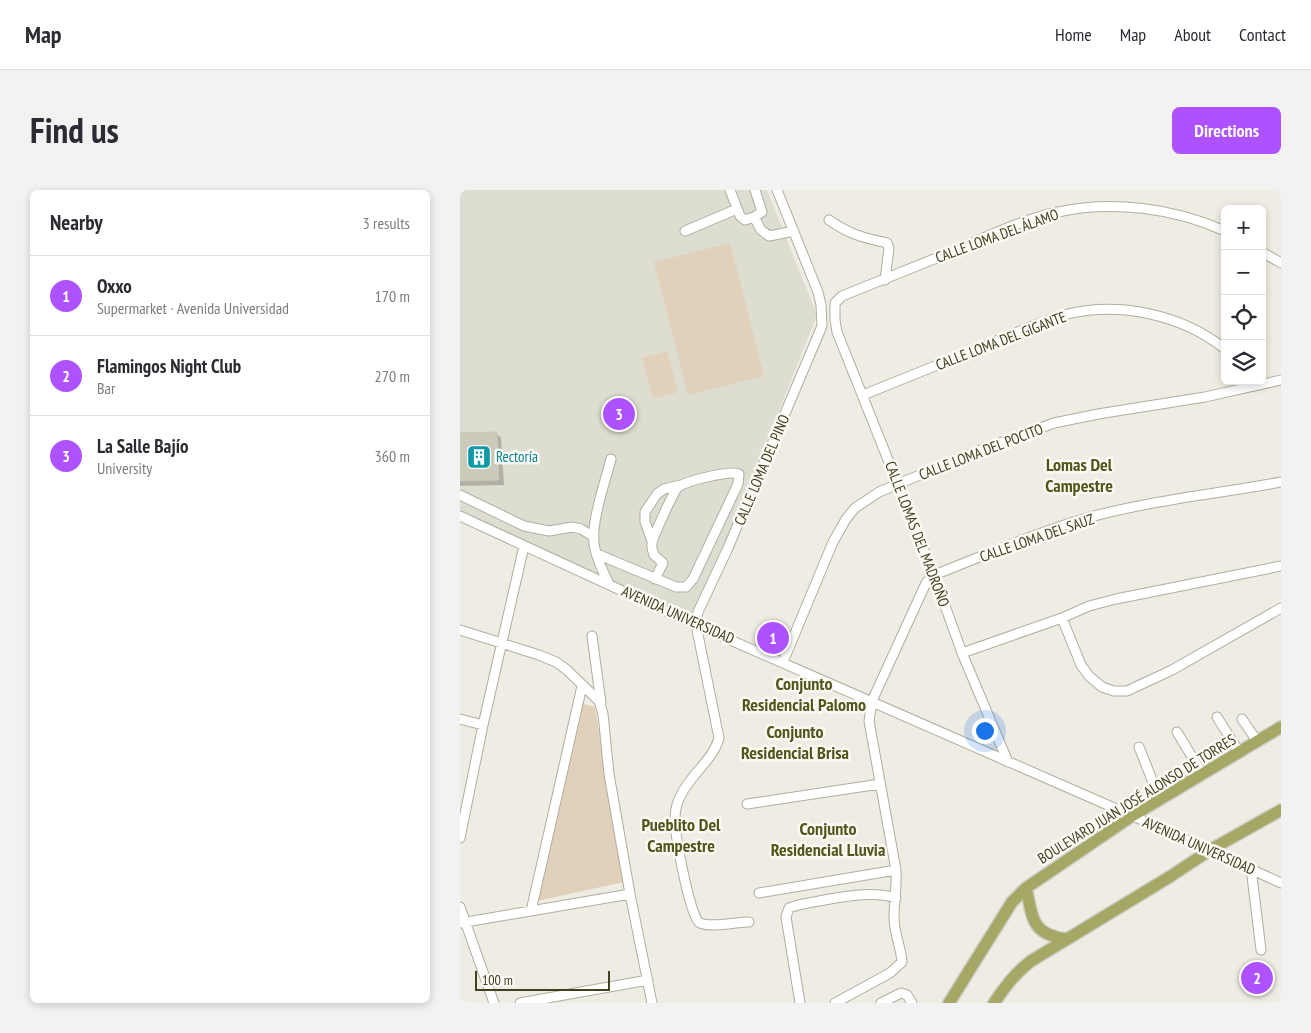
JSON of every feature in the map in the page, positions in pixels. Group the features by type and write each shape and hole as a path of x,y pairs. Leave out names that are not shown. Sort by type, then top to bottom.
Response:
{"main road":[{"name":"BOULEVARD JUAN JOSÉ ALONSO DE TORRES","path":"949,1003 1012,902 1026,888 1132,816 1281,727"},
{"path":"994,1003 1019,970 1210,850 1281,810"},
{"path":"1026,888 1031,917 1035,924 1056,938 1066,939"}],"street":[{"path":"730,190 740,216 745,220 754,217 762,210 755,190"},
{"path":"754,217 761,230 769,236 794,231 776,190"},
{"name":"CALLE LOMA DEL ÁLAMO","path":"835,303 842,296 1019,225 1057,212 1089,208 1125,207 1150,210 1202,221 1221,229"},
{"path":"685,231 737,209"},
{"path":"830,220 848,232 866,239 887,243 889,248 885,280"},
{"name":"CALLE LOMA DEL PINO","path":"696,624 698,612 728,548 822,326 822,313 818,292 794,231"},
{"path":"1266,254 1281,263"},
{"name":"CALLE LOMAS DEL MADROÑO","path":"835,303 837,332 934,576 962,654 1008,762"},
{"name":"CALLE LOMA DEL GIGANTE","path":"863,395 1013,334 1062,316 1084,311 1103,310 1147,313 1181,323 1210,337 1221,346"},
{"name":"CALLE LOMA DEL POCITO","path":"1266,382 1281,380"},
{"name":"CALLE LOMA DEL POCITO","path":"783,662 833,542 846,519 865,500 975,452 1054,424 1098,414 1205,397 1253,385"},
{"path":"609,584 597,554 594,537 598,511 611,459"},
{"path":"597,554 654,579 682,588 689,585 740,478 738,474 735,472 681,485 657,494 645,512 645,522 652,541 654,555 663,563 654,579"},
{"name":"CALLE LOMA DEL SAUZ","path":"934,576 1047,531 1085,519 1148,505 1281,482"},
{"path":"652,541 676,490 681,485"},
{"path":"460,495 524,526 549,531 572,527 581,529 594,537"},
{"name":"AVENIDA UNIVERSIDAD","path":"460,516 696,624 1281,882"},
{"path":"460,838 483,725 524,546"},
{"path":"962,654 1062,618 1089,606 1281,566"},
{"path":"835,1003 890,973 900,965 902,958 895,935 896,870 870,721 872,701 923,589 934,576"},
{"path":"1062,618 1081,665 1089,676 1102,687 1114,691 1127,691 1172,670 1281,608"},
{"path":"696,624 719,738 715,750 681,794 676,809 676,835 692,912 696,920 701,924 749,922"},
{"path":"460,630 540,655 556,662 599,701 601,706"},
{"path":"592,636 610,774 630,894 652,1003"},
{"path":"531,911 582,686"},
{"path":"1217,716 1239,752"},
{"path":"460,719 483,725"},
{"path":"1242,719 1258,741"},
{"path":"1178,732 1203,775"},
{"path":"1139,747 1160,800"},
{"path":"747,804 880,784"},
{"path":"1250,868 1261,950"},
{"path":"759,893 896,870"},
{"path":"462,922 630,894"},
{"path":"800,1003 786,917 789,908 867,894 896,898"},
{"path":"460,907 462,922 494,1003"},
{"path":"520,1003 648,980"},
{"path":"881,1003 901,993 907,995 912,1003"}],"shaded area":[{"path":"460,190 767,190 817,315 695,621 460,512"},
{"path":"730,243 764,376 688,395 654,262"},
{"path":"667,351 678,392 653,399 642,358"},
{"path":"584,704 595,707 624,882 537,901 581,708"}],"building":[{"name":"Rectoría","path":"497,432 499,480 460,481 460,433"}],"place":[{"name":"La Salle Bajío","path":"619,414"},
{"name":"Rectoría","path":"479,457"},
{"name":"Oxxo","path":"773,638"},
{"name":"Flamingos Night Club","path":"1257,978"}],"district":[{"name":"Lomas Del Campestre","path":"1079,475"},
{"name":"Conjunto Residencial Palomo","path":"804,694"},
{"name":"Conjunto Residencial Brisa","path":"795,742"},
{"name":"Pueblito Del Campestre","path":"681,835"},
{"name":"Conjunto Residencial Lluvia","path":"828,839"}]}
